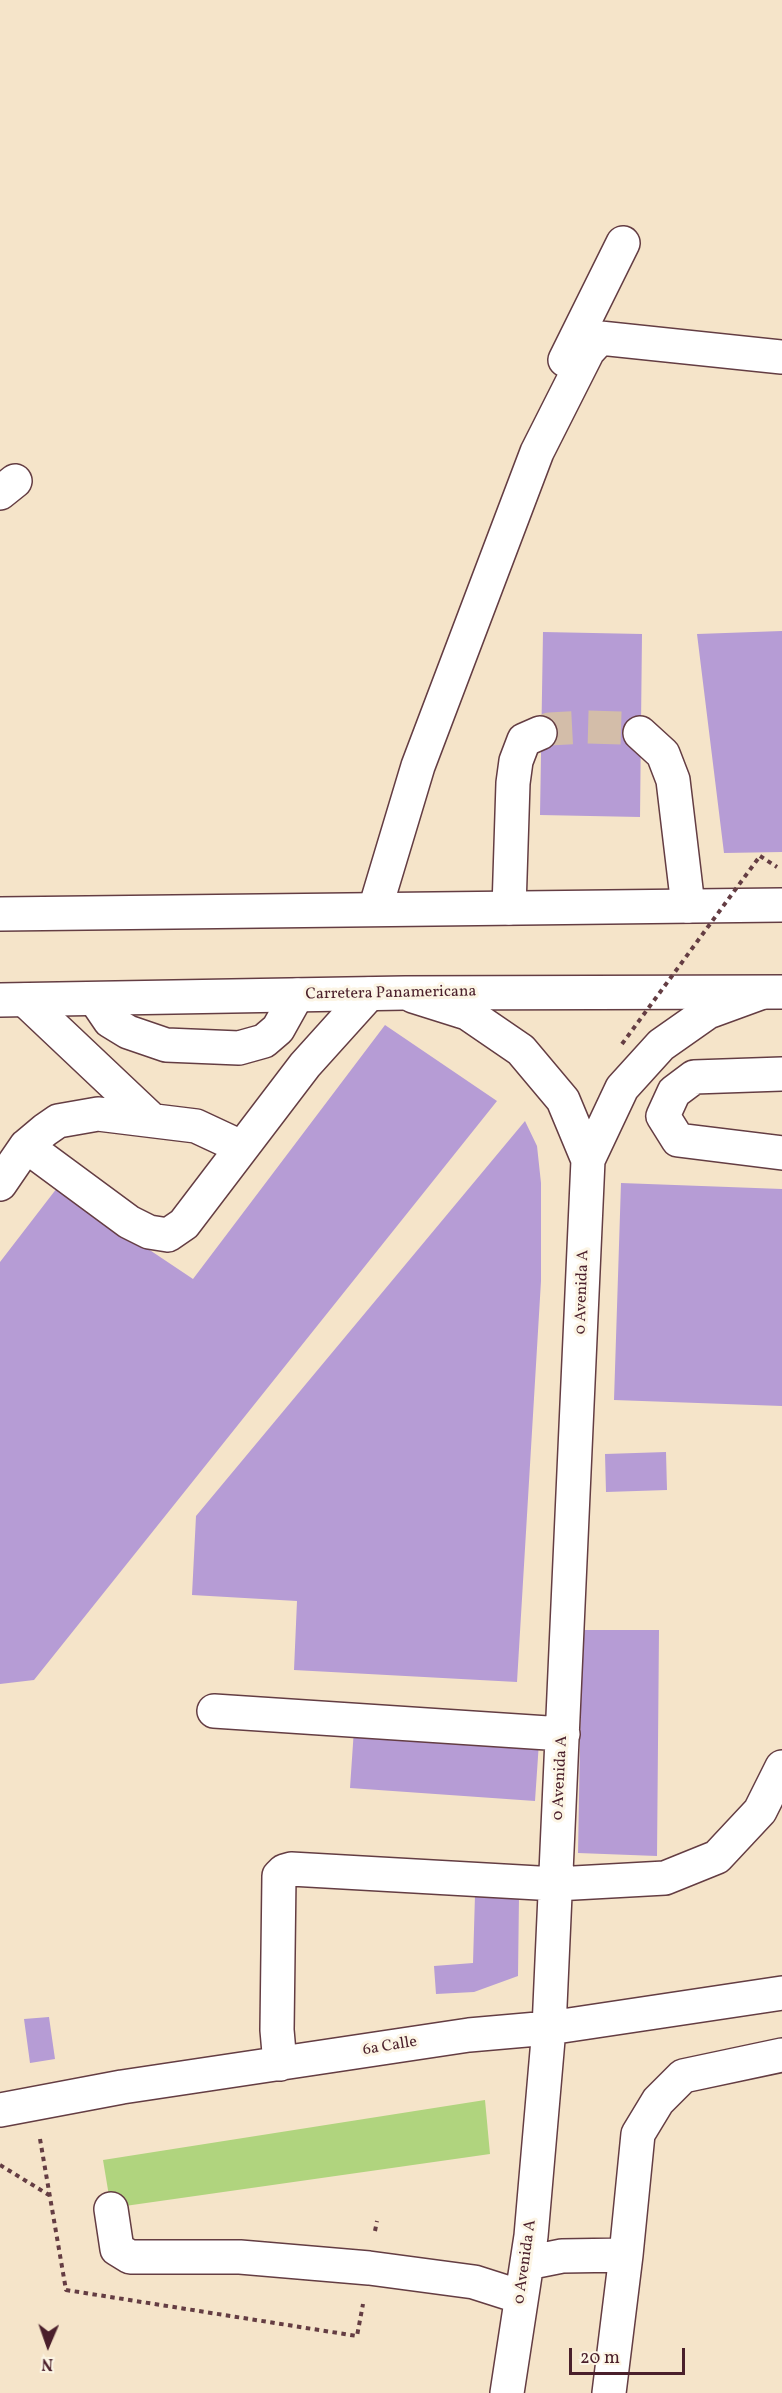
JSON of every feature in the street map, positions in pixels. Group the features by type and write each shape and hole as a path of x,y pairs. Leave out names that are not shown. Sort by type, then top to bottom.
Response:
{"main road":[{"path":"364,909 382,820 492,526 552,386 623,243"},
{"path":"364,909 529,474 588,351 600,338 782,357"},
{"path":"509,908 513,783 516,761 524,740 540,733"},
{"path":"640,733 663,754 673,780 688,906"},
{"path":"0,914 782,905"},
{"name":"Carretera Panamericana","path":"9,1005 95,999 405,993 772,992"},
{"name":"0 Avenida A","path":"507,2393 527,2264 549,2028 588,1160 593,1145 622,1088 661,1045 708,1012 772,992"},
{"name":"0 Avenida A","path":"405,993 467,1013 521,1050 563,1100 588,1160"},
{"path":"26,1146 129,1222 149,1232 168,1235 184,1224 305,1065 369,994"},
{"path":"95,999 110,1021 128,1032 166,1045 239,1048 264,1041 278,1029 297,995"},
{"path":"9,1005 152,1120"},
{"path":"782,1074 694,1077 674,1092 663,1116 678,1140 782,1153"},
{"path":"0,1184 26,1146 58,1121 98,1114 196,1126 241,1148"},
{"path":"214,1711 563,1734"},
{"path":"280,2064 277,2030 279,1876 284,1871 291,1869 556,1884 665,1878 717,1857 760,1810 782,1767"},
{"name":"6a Calle","path":"0,2110 122,2087 469,2035 549,2028 782,1993"},
{"path":"609,2393 638,2134 658,2101 683,2076 782,2055"},
{"path":"111,2209 117,2248 130,2257 240,2257 369,2268 474,2282 521,2297"},
{"path":"527,2264 562,2256 626,2255"}],"path":[{"path":"622,1044 760,856 782,870"},
{"path":"38,2130 66,2290 357,2336"},
{"path":"0,2165 49,2196"}],"green space":[{"path":"485,2100 490,2154 111,2208 103,2160"}],"building":[{"path":"782,631 782,852 724,853 697,634"},
{"path":"543,632 642,634 640,817 540,815"},
{"path":"385,1025 497,1101 34,1680 0,1684 0,1262 57,1188 193,1279"},
{"path":"525,1121 537,1146 541,1183 541,1281 517,1682 294,1670 297,1601 192,1595 196,1516"},
{"path":"621,1183 782,1189 782,1406 614,1400"},
{"path":"666,1452 667,1490 606,1492 605,1454"},
{"path":"582,1630 659,1630 657,1856 578,1853"},
{"path":"354,1729 539,1742 535,1801 350,1788"},
{"path":"475,1895 519,1896 518,1976 474,1992 436,1994 434,1966 473,1963"},
{"path":"49,2017 55,2059 30,2063 24,2019"}],"tunnel":[{"path":"540,733 549,729 587,727 624,728 640,733"}]}
